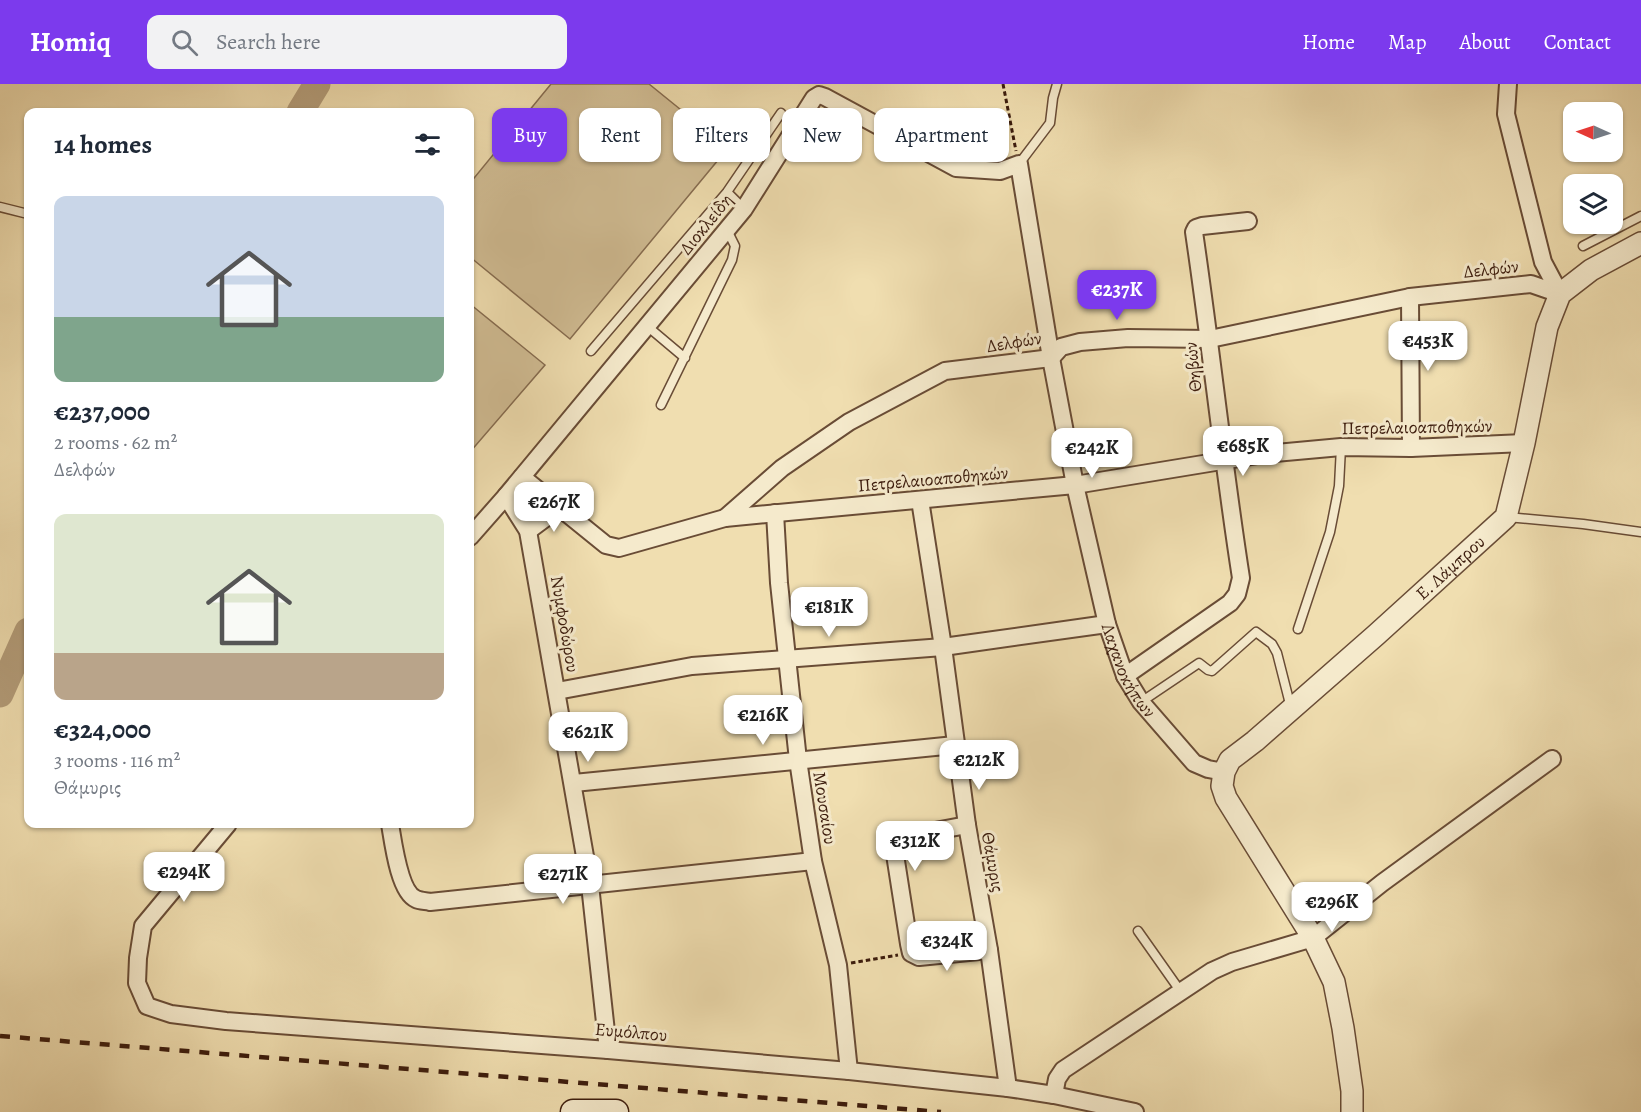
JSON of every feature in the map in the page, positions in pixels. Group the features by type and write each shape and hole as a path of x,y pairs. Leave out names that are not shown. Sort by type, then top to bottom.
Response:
{"main road":[{"path":"573,1112 610,1112"}],"street":[{"path":"1508,84 1506,114 1543,262 1560,294"},
{"name":"Διοκλείδη","path":"474,532 744,209 814,98 819,95 825,97 956,168 1000,171 1019,164"},
{"name":"Λαχανοκήπων","path":"1019,164 1051,358 1075,485 1107,624 1125,676 1141,702 1194,763 1224,772"},
{"name":"Θηβών","path":"1125,676 1230,603 1237,594 1241,578 1223,462 1210,339 1194,232 1196,228 1202,226 1248,221"},
{"path":"1506,517 1524,443 1547,327 1560,294 1591,270 1641,243"},
{"name":"Δελφών","path":"725,518 782,468 849,422 945,371 1051,358 1061,347 1080,342 1128,338 1210,339 1410,297 1531,284 1560,294"},
{"path":"1410,297 1412,448"},
{"name":"Πετρελαιοαποθηκών","path":"522,477 606,545 619,548 725,518 1075,485 1264,454 1341,447 1412,448 1524,443"},
{"name":"Νυμφοδώρου","path":"506,496 528,531 574,783 590,885 608,1050"},
{"name":"Θάμυρις","path":"920,500 1008,1088"},
{"path":"528,531 559,508"},
{"name":"Μουσαίου","path":"775,513 779,583 798,760 813,861 838,965 849,1071"},
{"name":"Ε. Λάμπρου","path":"1224,772 1230,760 1291,710 1506,517"},
{"path":"557,691 692,666 943,646 1107,624"},
{"path":"574,783 955,745"},
{"path":"1054,1095 1057,1079 1063,1070 1212,971 1232,962 1313,938 1382,883 1552,759"},
{"path":"1224,772 1222,786 1226,798 1313,938 1334,982 1352,1091 1352,1112"},
{"path":"967,825 897,840 894,848 911,953 919,957 989,950"},
{"name":"Ευμόλπου","path":"225,828 143,926 137,983 147,1006 171,1014 226,1021 608,1050 849,1071 1008,1088 1135,1112"},
{"path":"391,828 398,866 408,893 416,899 430,902 813,861"}],"lane":[{"path":"1019,164 1050,123 1057,84"},
{"path":"591,351 727,192 781,113"},
{"path":"727,192 744,209"},
{"path":"0,207 24,213"},
{"path":"1583,246 1641,216"},
{"path":"661,405 732,260 735,246 727,230"},
{"path":"647,326 685,358"},
{"path":"1298,629 1330,532 1339,486 1341,447"},
{"path":"1506,517 1641,532"},
{"path":"1141,702 1199,663 1212,671 1256,632 1272,644 1277,654 1291,710"},
{"path":"1138,930 1181,992"}],"path":[{"path":"1003,84 1019,164"},
{"path":"838,965 911,953"}],"shaded area":[{"path":"551,84 649,84 679,108 673,108 673,162 716,162 570,339 474,260 474,178 492,156 492,162 567,162 567,108 531,108"},
{"path":"474,307 545,365 474,447"}],"waterway":[{"path":"302,108 317,84"},
{"path":"0,694 24,640"}],"railway":[{"path":"0,1036 941,1112"}]}
